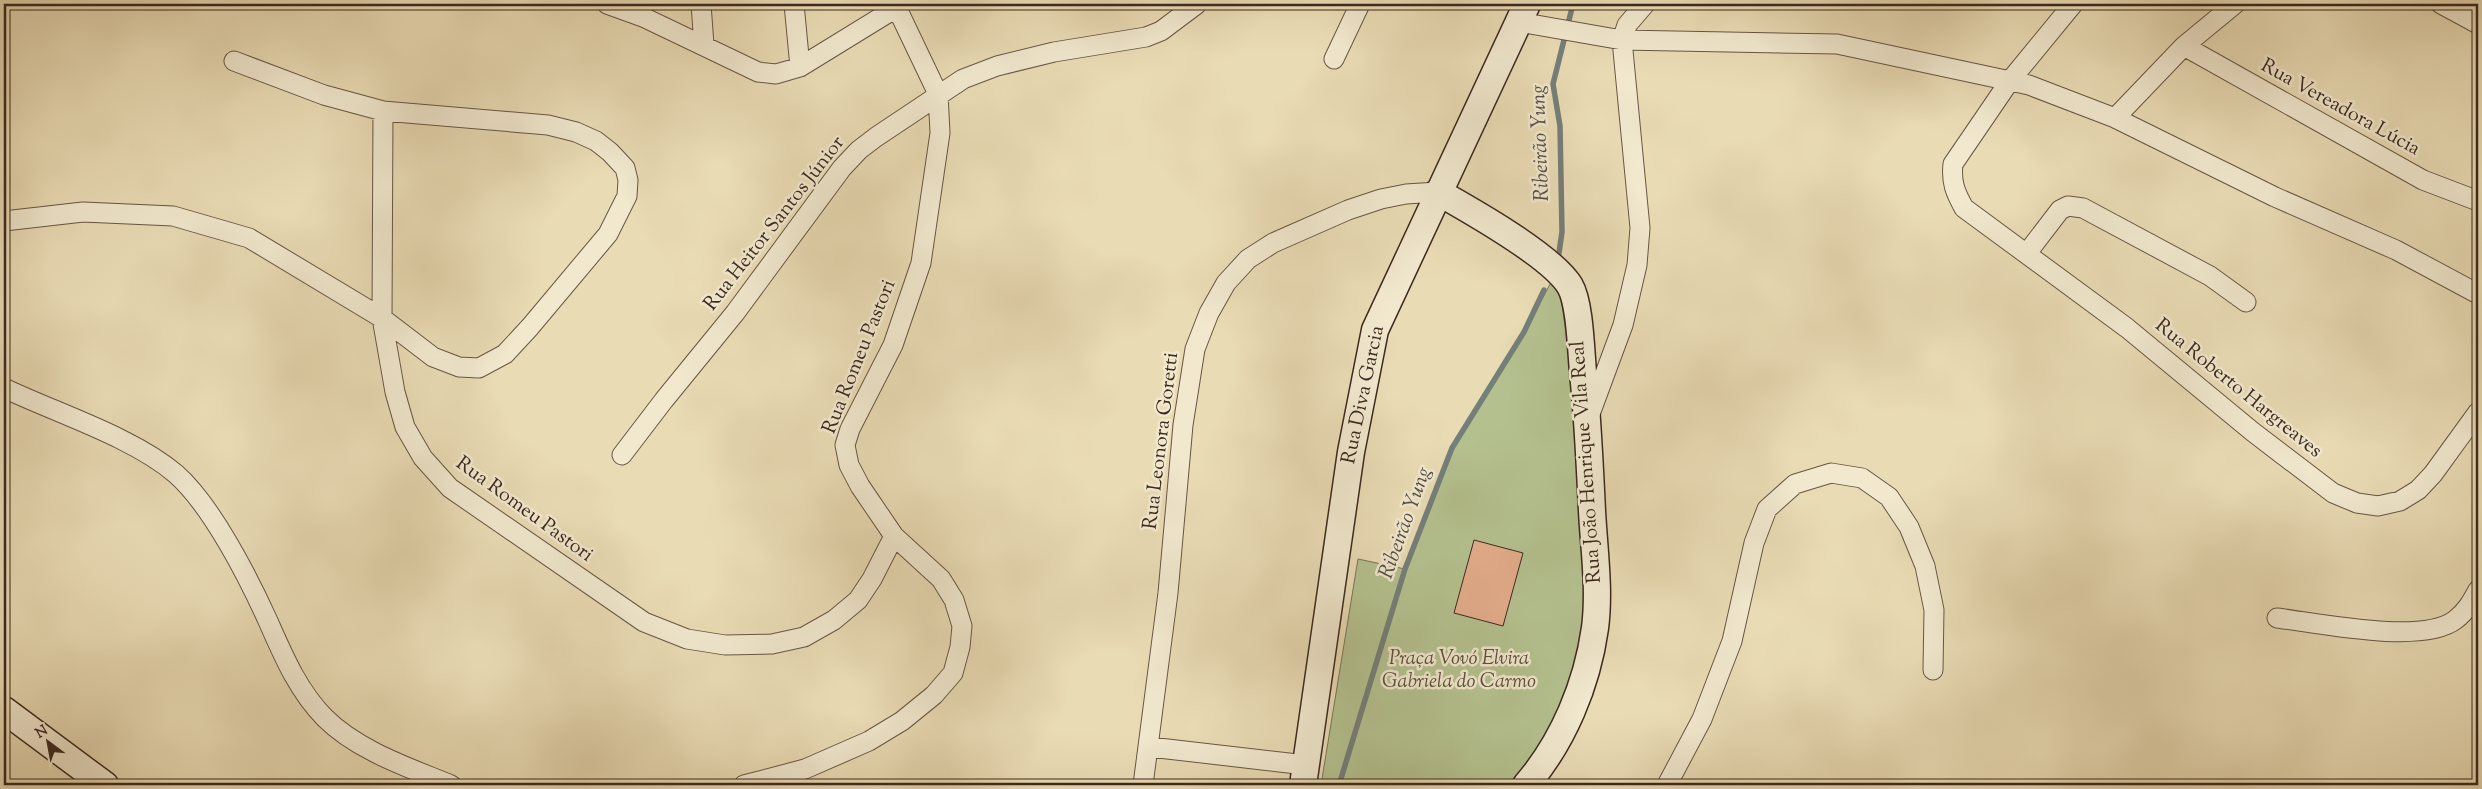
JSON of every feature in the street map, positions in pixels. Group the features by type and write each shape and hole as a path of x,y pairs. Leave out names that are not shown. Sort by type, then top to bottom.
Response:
{"street":[{"path":"608,4 643,17 758,72 776,74 800,68 895,6 938,94"},
{"path":"701,4 704,45"},
{"path":"794,4 800,68"},
{"name":"Rua Heitor Santos Júnior","path":"622,455 735,313 842,168 859,150 938,94 963,79 997,66 1054,52 1146,36 1160,31 1197,4"},
{"path":"1334,59 1360,4"},
{"path":"1587,420 1623,325 1638,265 1640,228 1622,40 1627,25 1645,4"},
{"path":"2009,82 2073,4"},
{"path":"2115,118 2184,46 2234,4"},
{"path":"2441,4 2478,24"},
{"path":"1523,13 1622,40 1837,44 2029,85 2115,118 2275,196 2396,250 2478,294"},
{"name":"Rua Diva Garcia","path":"1304,775 1351,452 1374,330 1523,13"},
{"name":"Rua Vereadora Lúcia","path":"2184,46 2424,180 2478,201"},
{"path":"4,221 83,212 173,216 249,238 382,318 433,357 459,367 480,368 505,354 608,234 627,196 628,180 625,168 596,141 576,132 548,126 383,112 324,95 234,61"},
{"name":"Rua Roberto Hargreaves","path":"2009,82 1953,164 1951,179 1955,193 1964,208 2127,328 2260,438 2333,493 2357,503 2378,506 2400,501 2418,490 2433,474 2478,412"},
{"name":"Rua Romeu Pastori","path":"744,785 805,769 869,741 902,721 934,695 953,673 962,626 954,600 941,579 894,536 860,486 849,465 845,446 850,429 893,345 921,263 940,133 938,94"},
{"name":"Rua Romeu Pastori","path":"383,112 382,318 395,392 405,427 423,458 450,488 644,622 688,639 725,645 772,644 804,637 834,620 858,600 872,579 894,536"},
{"name":"Rua João Henrique Vila Real","path":"1438,192 1478,214 1552,268 1571,287 1575,299 1587,420 1596,590 1594,628 1585,674 1573,709 1550,754 1526,785"},
{"name":"Rua Leonora Goretti","path":"1143,785 1150,747 1168,593 1183,426 1195,349 1209,313 1226,283 1248,259 1273,243 1348,210 1381,199 1406,194 1438,192"},
{"path":"2027,253 2060,210 2068,206 2083,208 2203,272 2246,302"},
{"path":"4,388 140,450 176,474 208,512 250,581 301,690 326,719 369,750 452,785"},
{"path":"1667,785 1702,719 1732,641 1746,587 1754,543 1767,509 1795,484 1831,473 1862,478 1889,497 1910,527 1925,566 1934,610 1934,670"},
{"path":"2277,618 2388,631 2424,632 2454,621 2469,607 2478,590"},
{"path":"4,710 105,785"},
{"path":"1150,747 1304,775"}],"green space":[{"name":"Praça Vovó Elvira Gabriela do Carmo","path":"1555,275 1567,297 1592,590 1569,705 1517,785 1321,785 1358,559 1405,569 1452,448 1524,332"}],"building":[{"path":"1474,540 1523,553 1503,626 1454,613"}],"waterway":[{"name":"Ribeirão Yung","path":"1559,253 1562,232 1560,126 1553,84 1573,4"},
{"name":"Ribeirão Yung","path":"1339,785 1405,569 1452,448 1524,332 1544,290"}]}
